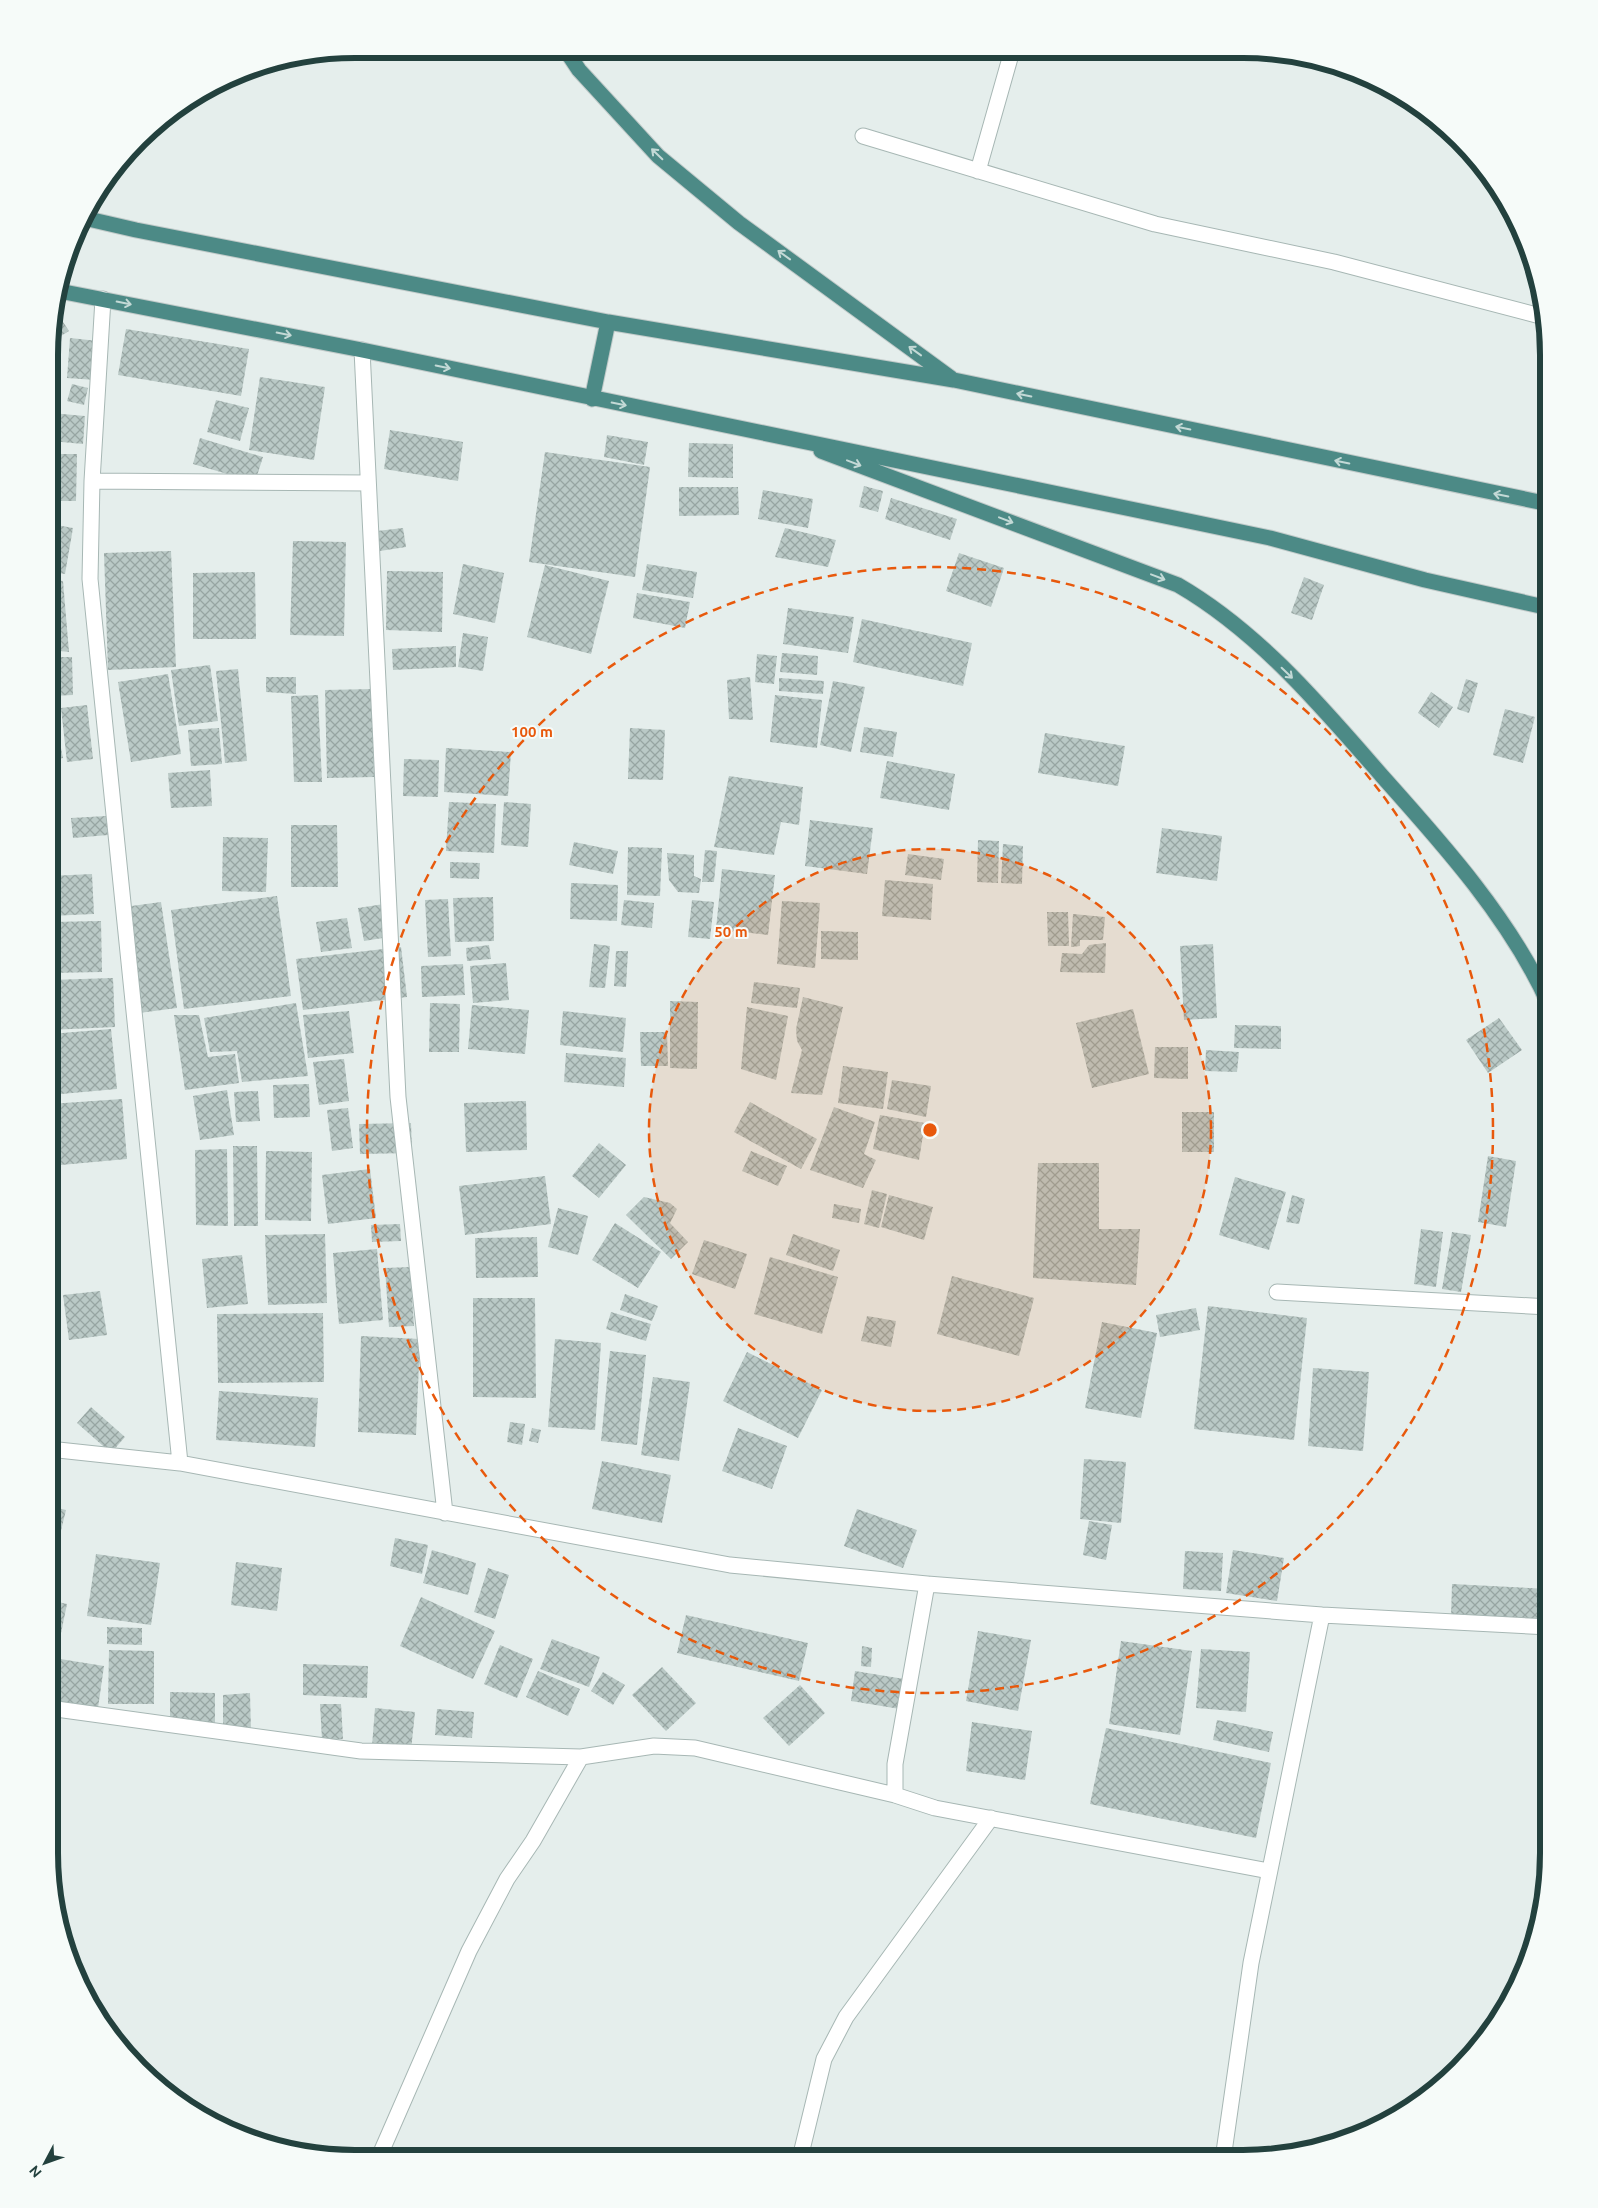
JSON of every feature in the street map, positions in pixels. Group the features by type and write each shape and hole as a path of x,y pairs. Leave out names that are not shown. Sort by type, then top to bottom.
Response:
{"highway":[{"path":"571,58 579,70 658,156 740,222 954,380"},
{"path":"90,219 608,322 954,380 1540,502"},
{"path":"64,292 776,434 1270,538 1425,580 1540,606"},
{"path":"592,398 608,322"},
{"path":"776,434 1178,585 1208,602 1237,624 1317,702 1436,838 1489,904 1540,985"}],"street":[{"path":"978,171 1010,58"},
{"path":"863,136 1155,224 1334,262 1538,315"},
{"path":"103,299 92,482 90,580 180,1462"},
{"path":"362,350 398,1097 445,1513"},
{"path":"92,482 368,483"},
{"path":"1277,1292 1540,1307"},
{"path":"58,1450 180,1462 730,1565 927,1584 1322,1615 1540,1627"},
{"path":"895,1795 895,1764 927,1584"},
{"path":"1223,2150 1251,1962 1322,1615"},
{"path":"58,1709 362,1751 581,1757 654,1746 695,1748 895,1795 935,1808 1270,1871"},
{"path":"383,2150 468,1951 581,1757"},
{"path":"802,2150 824,2059 846,2017 991,1818"}],"building":[{"path":"60,317 69,331 58,338"},
{"path":"126,329 249,349 241,396 118,375"},
{"path":"70,338 98,341 95,380 67,378"},
{"path":"260,377 325,387 314,460 249,450"},
{"path":"58,383 61,383 58,406"},
{"path":"72,384 88,388 84,405 67,401"},
{"path":"216,400 249,408 240,441 207,432"},
{"path":"58,414 85,416 83,444 58,442"},
{"path":"390,430 463,442 458,481 384,469"},
{"path":"607,435 648,442 644,465 604,457"},
{"path":"200,438 263,457 255,482 193,464"},
{"path":"689,443 733,444 733,478 688,477"},
{"path":"545,452 650,467 635,577 529,562"},
{"path":"58,454 77,454 76,501 58,501"},
{"path":"864,486 883,491 878,512 859,507"},
{"path":"679,487 738,487 739,515 679,516"},
{"path":"763,490 813,499 808,528 758,519"},
{"path":"891,498 957,519 950,540 885,519"},
{"path":"58,525 73,528 65,574 58,573"},
{"path":"403,528 406,547 380,551 377,531"},
{"path":"785,528 836,540 828,567 775,557"},
{"path":"293,541 346,542 344,636 290,635"},
{"path":"171,551 176,667 108,670 104,553"},
{"path":"959,553 1004,568 991,607 946,591"},
{"path":"463,564 504,573 495,623 453,614"},
{"path":"647,564 697,572 693,598 642,590"},
{"path":"545,565 609,581 591,654 527,637"},
{"path":"387,571 443,572 442,632 386,630"},
{"path":"255,572 256,639 193,639 193,573"},
{"path":"1304,577 1324,585 1312,620 1291,613"},
{"path":"58,580 63,581 69,652 58,651"},
{"path":"637,593 690,602 685,628 633,618"},
{"path":"788,608 854,617 848,653 783,644"},
{"path":"862,619 972,643 963,686 853,662"},
{"path":"463,633 488,637 483,671 458,667"},
{"path":"456,646 456,667 393,670 392,649"},
{"path":"782,653 818,656 817,675 780,672"},
{"path":"757,654 777,656 774,684 755,682"},
{"path":"58,657 72,657 73,695 58,696"},
{"path":"210,665 218,721 179,726 171,670"},
{"path":"238,669 247,761 225,763 216,671"},
{"path":"168,674 181,754 131,762 118,682"},
{"path":"266,677 296,677 296,694 266,692"},
{"path":"750,677 753,720 729,719 727,680"},
{"path":"779,678 824,681 823,694 779,691"},
{"path":"1466,679 1478,683 1469,713 1457,709"},
{"path":"833,681 865,687 851,752 820,745"},
{"path":"372,689 374,777 327,778 325,690"},
{"path":"1431,692 1453,707 1439,728 1418,713"},
{"path":"318,695 322,782 294,782 291,696"},
{"path":"775,695 822,700 817,748 770,742"},
{"path":"87,705 93,759 67,762 61,708"},
{"path":"1505,709 1535,717 1523,763 1493,755"},
{"path":"864,727 897,732 893,757 860,752"},
{"path":"219,728 222,764 191,766 188,730"},
{"path":"630,728 665,730 663,780 628,779"},
{"path":"1045,733 1125,746 1118,786 1038,773"},
{"path":"58,734 63,758 58,759"},
{"path":"446,748 511,752 508,796 444,792"},
{"path":"404,759 439,760 438,797 403,796"},
{"path":"887,761 955,774 949,810 880,798"},
{"path":"210,770 212,806 171,808 168,773"},
{"path":"729,776 803,787 799,825 781,822 774,855 714,847"},
{"path":"449,802 496,804 494,853 446,851"},
{"path":"504,802 531,804 528,847 501,845"},
{"path":"106,816 108,835 73,838 71,818"},
{"path":"810,820 873,828 867,874 805,866"},
{"path":"291,825 337,825 338,887 291,887"},
{"path":"1162,828 1222,836 1217,881 1156,873"},
{"path":"223,837 268,838 266,892 222,891"},
{"path":"978,840 999,841 998,883 977,882"},
{"path":"574,842 618,851 613,874 569,865"},
{"path":"1003,844 1023,846 1022,884 1001,883"},
{"path":"628,847 662,848 660,896 627,895"},
{"path":"705,850 717,851 714,882 702,882"},
{"path":"667,853 694,855 694,876 701,879 699,893 678,892 669,880"},
{"path":"908,854 944,859 941,880 905,875"},
{"path":"450,862 480,863 479,879 450,878"},
{"path":"722,869 775,875 768,935 716,929"},
{"path":"92,874 94,914 58,916 58,876"},
{"path":"885,880 933,884 931,920 882,916"},
{"path":"571,883 618,885 617,921 570,919"},
{"path":"277,896 291,996 184,1009 171,910"},
{"path":"493,897 494,941 455,942 453,898"},
{"path":"448,899 451,956 428,957 425,900"},
{"path":"624,900 654,903 652,928 621,925"},
{"path":"692,900 714,902 710,939 688,937"},
{"path":"782,901 820,903 815,968 777,964"},
{"path":"161,902 177,1008 139,1013 124,907"},
{"path":"384,904 389,937 364,941 358,908"},
{"path":"1047,912 1068,912 1069,946 1048,946"},
{"path":"1073,914 1105,917 1103,940 1080,940 1080,946 1071,947"},
{"path":"347,918 352,948 321,952 316,922"},
{"path":"101,921 102,972 58,973 58,922"},
{"path":"821,931 858,932 858,960 821,959"},
{"path":"1106,943 1105,973 1060,972 1062,953 1082,954 1089,945"},
{"path":"594,944 610,946 605,988 589,987"},
{"path":"1213,944 1217,1018 1184,1020 1180,946"},
{"path":"489,945 491,959 467,961 466,948"},
{"path":"401,947 407,997 303,1010 296,959"},
{"path":"616,951 628,951 626,987 614,986"},
{"path":"506,963 509,1000 473,1003 470,966"},
{"path":"463,964 465,995 422,997 421,966"},
{"path":"113,978 115,1027 58,1030 58,980"},
{"path":"754,982 800,988 797,1008 751,1003"},
{"path":"803,997 843,1007 822,1095 791,1093 802,1050 797,1041 796,1029"},
{"path":"670,1001 698,1002 697,1069 670,1068"},
{"path":"296,1003 308,1076 242,1082 237,1051 210,1052 204,1018"},
{"path":"430,1003 460,1004 459,1052 429,1052"},
{"path":"472,1005 529,1010 525,1054 468,1049"},
{"path":"747,1007 788,1016 776,1080 741,1069"},
{"path":"1133,1009 1149,1074 1092,1088 1076,1023"},
{"path":"349,1011 354,1053 308,1058 303,1015"},
{"path":"563,1011 626,1018 623,1052 560,1045"},
{"path":"174,1015 199,1015 208,1057 235,1054 239,1083 185,1090"},
{"path":"1499,1018 1522,1050 1488,1073 1466,1040"},
{"path":"1235,1025 1281,1026 1281,1049 1234,1048"},
{"path":"111,1029 117,1089 58,1094 58,1033"},
{"path":"640,1032 667,1032 668,1066 641,1066"},
{"path":"1155,1047 1188,1047 1188,1079 1154,1078"},
{"path":"1206,1050 1239,1052 1237,1072 1205,1071"},
{"path":"566,1053 626,1058 624,1087 564,1082"},
{"path":"344,1059 349,1101 319,1105 313,1062"},
{"path":"843,1066 888,1072 883,1109 838,1103"},
{"path":"892,1080 931,1086 926,1117 887,1109"},
{"path":"309,1084 310,1117 274,1118 273,1085"},
{"path":"227,1090 234,1135 200,1140 193,1096"},
{"path":"258,1091 260,1121 236,1122 234,1092"},
{"path":"122,1099 127,1159 58,1165 58,1103"},
{"path":"526,1101 527,1150 466,1152 464,1103"},
{"path":"750,1102 817,1139 801,1169 734,1132"},
{"path":"834,1107 875,1122 864,1154 876,1160 863,1188 810,1170"},
{"path":"348,1108 353,1148 332,1151 327,1110"},
{"path":"1182,1112 1214,1112 1214,1152 1182,1152"},
{"path":"880,1115 925,1123 919,1160 873,1149"},
{"path":"411,1123 412,1153 360,1154 359,1124"},
{"path":"599,1143 626,1165 599,1198 572,1176"},
{"path":"233,1146 257,1146 258,1226 234,1226"},
{"path":"227,1149 228,1226 196,1225 195,1150"},
{"path":"266,1151 312,1152 311,1221 265,1220"},
{"path":"751,1151 787,1166 778,1186 742,1171"},
{"path":"1488,1156 1516,1161 1506,1227 1478,1222"},
{"path":"1038,1163 1099,1163 1099,1229 1140,1229 1136,1285 1033,1278"},
{"path":"370,1169 376,1218 328,1224 322,1175"},
{"path":"545,1176 551,1224 465,1235 459,1186"},
{"path":"1235,1177 1286,1192 1269,1250 1219,1235"},
{"path":"872,1190 887,1194 879,1228 864,1224"},
{"path":"889,1195 933,1207 924,1240 881,1227"},
{"path":"1292,1195 1305,1199 1299,1224 1286,1222"},
{"path":"644,1197 670,1203 677,1209 670,1223 688,1242 671,1259 626,1215"},
{"path":"834,1204 861,1209 859,1223 832,1218"},
{"path":"558,1208 588,1216 578,1255 548,1247"},
{"path":"615,1223 661,1252 638,1288 592,1260"},
{"path":"400,1224 401,1241 372,1242 371,1225"},
{"path":"1421,1229 1443,1232 1436,1287 1414,1284"},
{"path":"1452,1232 1471,1235 1461,1292 1442,1289"},
{"path":"325,1234 327,1303 268,1305 265,1235"},
{"path":"793,1234 840,1250 833,1271 786,1255"},
{"path":"537,1237 538,1277 476,1278 475,1238"},
{"path":"704,1240 747,1254 735,1289 692,1274"},
{"path":"377,1249 383,1320 339,1324 333,1253"},
{"path":"242,1255 248,1304 207,1308 202,1259"},
{"path":"770,1257 838,1277 822,1334 754,1314"},
{"path":"410,1267 414,1326 389,1327 385,1268"},
{"path":"952,1276 1034,1298 1019,1356 937,1334"},
{"path":"100,1291 107,1335 69,1340 63,1295"},
{"path":"625,1294 658,1306 652,1321 620,1310"},
{"path":"473,1298 535,1298 536,1398 473,1397"},
{"path":"1208,1306 1307,1318 1294,1440 1194,1429"},
{"path":"1196,1308 1200,1330 1160,1337 1156,1315"},
{"path":"611,1312 651,1324 646,1341 606,1329"},
{"path":"323,1313 324,1382 218,1383 217,1314"},
{"path":"867,1316 896,1321 891,1347 861,1341"},
{"path":"1102,1322 1157,1333 1141,1418 1085,1408"},
{"path":"361,1336 420,1339 416,1435 358,1432"},
{"path":"555,1339 601,1343 595,1430 548,1427"},
{"path":"610,1351 646,1355 637,1445 601,1441"},
{"path":"747,1352 822,1390 798,1438 723,1401"},
{"path":"1313,1368 1369,1372 1363,1451 1308,1446"},
{"path":"653,1377 690,1382 679,1461 641,1455"},
{"path":"219,1391 318,1398 315,1447 216,1440"},
{"path":"91,1407 125,1437 111,1453 77,1423"},
{"path":"510,1422 525,1424 522,1445 507,1442"},
{"path":"532,1428 541,1430 538,1443 529,1441"},
{"path":"738,1428 787,1446 772,1489 722,1471"},
{"path":"1084,1459 1126,1462 1121,1523 1080,1519"},
{"path":"602,1461 671,1475 662,1523 592,1509"},
{"path":"58,1508 66,1510 58,1543"},
{"path":"857,1509 917,1530 903,1568 844,1546"},
{"path":"1089,1521 1112,1525 1106,1560 1083,1555"},
{"path":"395,1538 428,1545 422,1574 390,1566"},
{"path":"432,1550 476,1563 468,1595 423,1583"},
{"path":"1233,1550 1284,1558 1277,1601 1226,1593"},
{"path":"1185,1551 1223,1553 1221,1591 1183,1589"},
{"path":"96,1554 160,1563 151,1625 87,1616"},
{"path":"236,1562 282,1568 277,1611 231,1605"},
{"path":"488,1568 509,1575 495,1619 474,1612"},
{"path":"1452,1584 1540,1589 1540,1622 1451,1617"},
{"path":"421,1597 495,1631 473,1679 400,1646"},
{"path":"58,1602 67,1604 60,1638 58,1637"},
{"path":"686,1615 808,1643 799,1681 677,1653"},
{"path":"107,1627 142,1628 142,1645 107,1644"},
{"path":"978,1631 1031,1640 1018,1711 966,1701"},
{"path":"552,1639 600,1657 589,1687 540,1669"},
{"path":"1121,1641 1192,1651 1180,1735 1109,1724"},
{"path":"500,1645 533,1659 517,1698 484,1684"},
{"path":"862,1646 872,1648 871,1667 861,1666"},
{"path":"1201,1649 1250,1652 1246,1712 1196,1708"},
{"path":"109,1650 154,1651 154,1704 108,1704"},
{"path":"58,1659 104,1666 98,1708 58,1701"},
{"path":"303,1664 368,1666 367,1698 303,1695"},
{"path":"662,1667 696,1703 666,1731 632,1695"},
{"path":"538,1671 580,1689 568,1716 526,1697"},
{"path":"855,1671 904,1679 900,1709 851,1701"},
{"path":"603,1672 625,1685 613,1705 591,1691"},
{"path":"800,1685 825,1713 789,1746 763,1718"},
{"path":"170,1692 215,1693 215,1729 170,1724"},
{"path":"250,1693 251,1732 223,1730 223,1695"},
{"path":"320,1704 341,1704 343,1739 322,1740"},
{"path":"375,1708 415,1712 411,1750 372,1746"},
{"path":"437,1709 474,1712 472,1738 435,1735"},
{"path":"1217,1720 1273,1732 1269,1752 1213,1740"},
{"path":"972,1722 1032,1731 1025,1780 966,1771"},
{"path":"1106,1728 1271,1763 1256,1838 1090,1804"}]}
